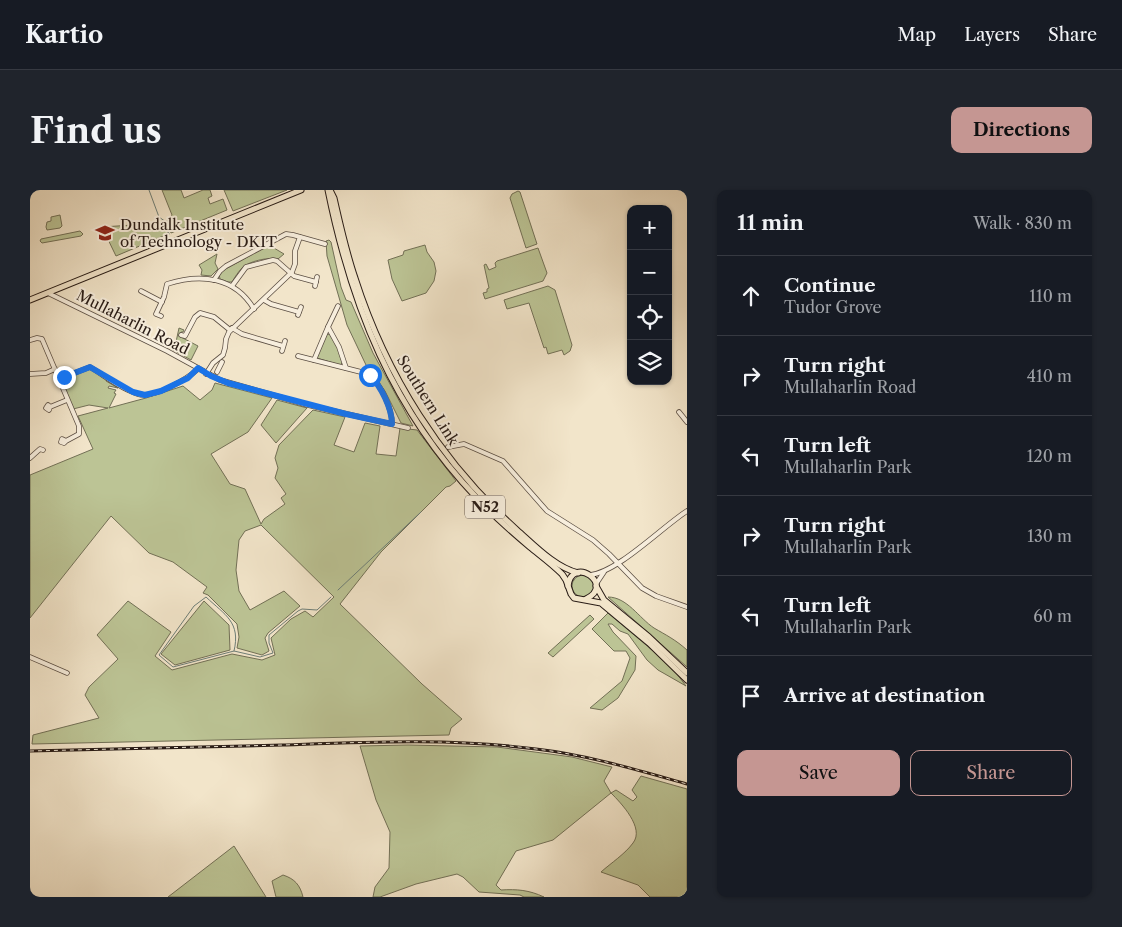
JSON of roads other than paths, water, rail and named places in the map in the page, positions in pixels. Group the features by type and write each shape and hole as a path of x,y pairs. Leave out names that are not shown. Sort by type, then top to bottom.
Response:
{"main road":[{"path":"30,300 301,190"},
{"name":"Southern Link","path":"329,190 334,198 354,277 369,319 392,368 427,427 464,476 506,520 558,564 578,573"},
{"name":"Southern Link","path":"329,190 334,219 349,277 366,326 388,372 428,439 461,481 492,513 562,574 568,588"},
{"name":"N52","path":"578,573 584,572 590,575"},
{"path":"568,588 572,577 578,573"},
{"path":"590,575 604,600 649,637 687,673"},
{"path":"586,600 593,595 596,585"},
{"name":"N52","path":"568,588 574,598 601,603 649,643 687,680"}],"street":[{"path":"214,280 226,266 283,235 290,234 325,244"},
{"path":"206,374 212,364 223,355 226,339 231,329 291,274 294,267 294,254 300,237"},
{"path":"232,286 243,269 250,265 277,261 291,274 316,281"},
{"path":"161,316 156,314 166,287 170,283 198,278 214,280 232,286 247,297 254,309"},
{"name":"Mullaharlin Road","path":"62,287 59,293 61,299 167,351 206,374 228,383 408,428"},
{"path":"141,291 162,302"},
{"path":"48,293 61,299"},
{"path":"264,300 298,313 301,307"},
{"path":"314,360 328,328 338,312 338,306"},
{"path":"195,308 199,314"},
{"path":"181,335 184,336 190,324 199,314 206,314 214,317 231,329 283,349 285,341"},
{"path":"328,328 339,347 346,368"},
{"path":"30,340 42,339 80,432 77,436 66,441"},
{"path":"298,356 364,372 372,376 391,413 392,424"},
{"path":"212,364 218,370 222,362"},
{"path":"59,379 90,367 133,392 145,395 161,391 188,378 198,368"},
{"path":"30,374 46,373 55,369"},
{"path":"50,407 67,400"},
{"path":"679,412 687,422"},
{"path":"448,447 464,444 502,462 547,510 593,540 642,588 656,596 687,607"},
{"path":"30,458 40,448 43,450"},
{"path":"590,575 604,572 618,564 687,511"},
{"path":"596,585 604,572"},
{"path":"30,657 67,673"}],"waterway":[{"path":"149,190 159,217 166,222 169,234"},
{"path":"338,590 421,512"},
{"path":"234,651 235,633 230,620 206,597 194,606 159,655 173,667 234,651 260,657 273,653 269,643 269,635 298,611 302,609 317,610 331,597"}],"railway":[{"path":"30,751 378,742 473,743 574,755 687,784"}],"place":[{"name":"Dundalk Institute of Technology - DKIT","path":"105,233"}]}
